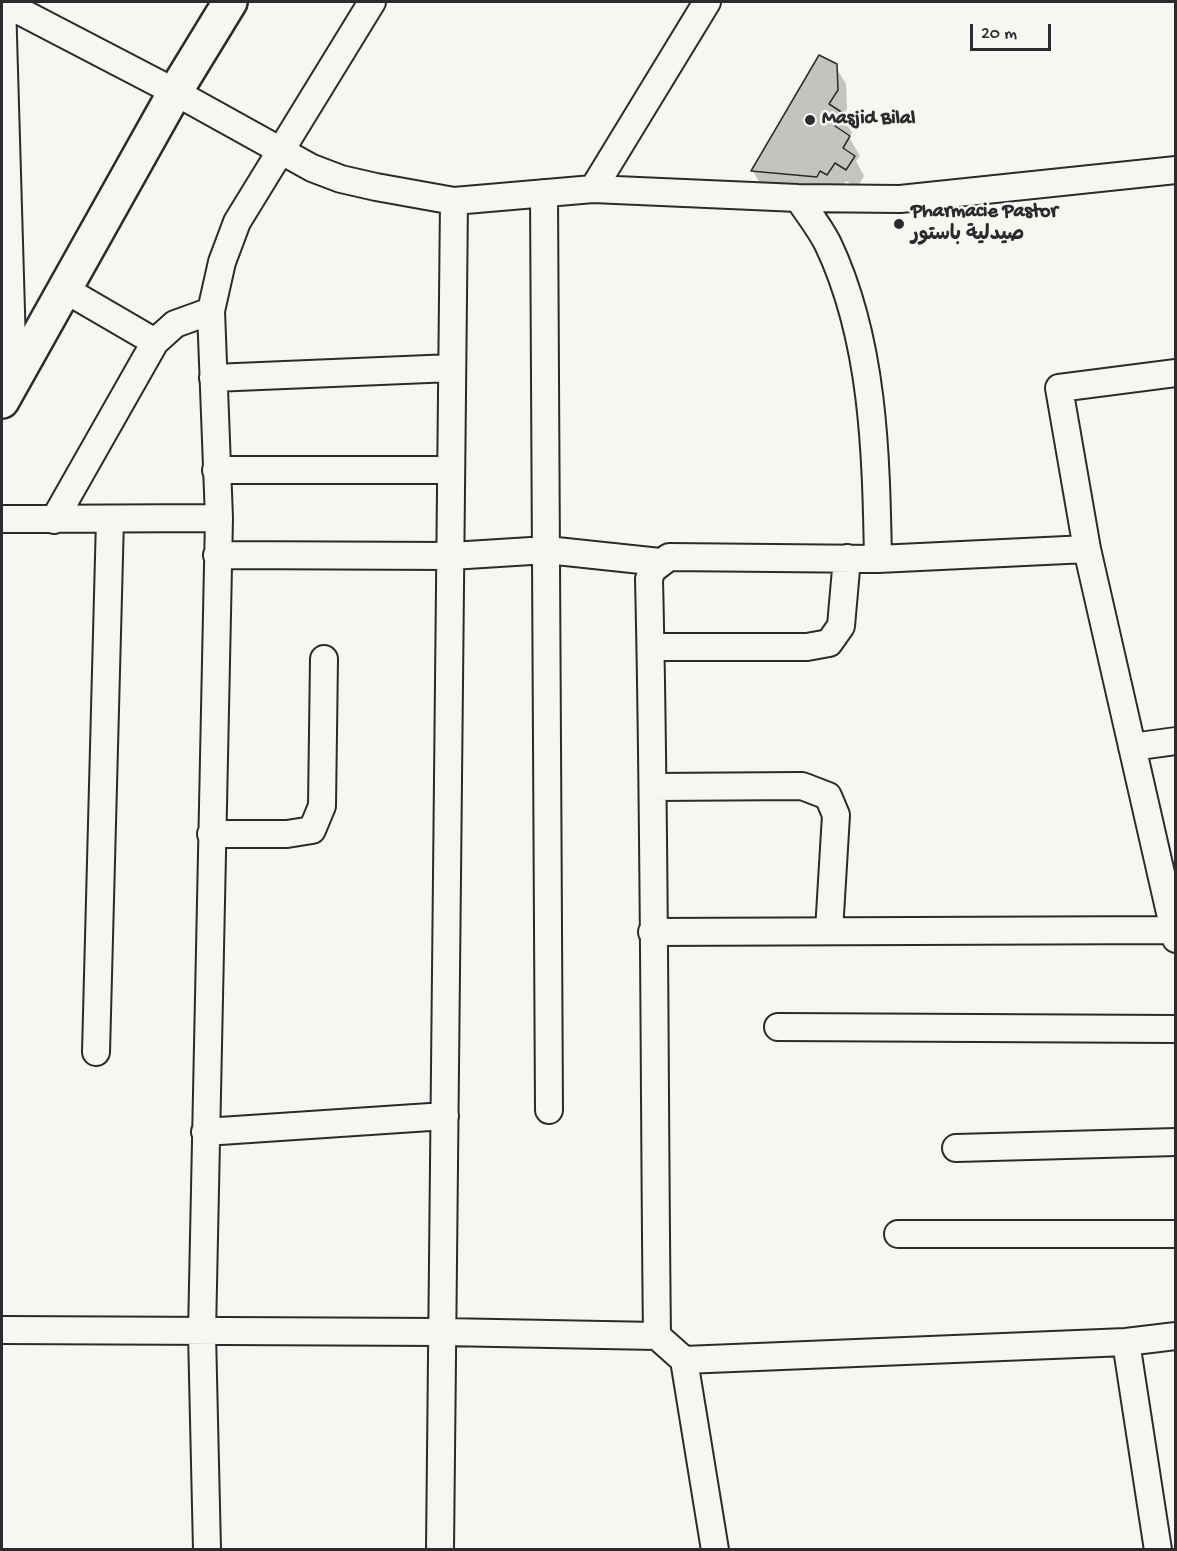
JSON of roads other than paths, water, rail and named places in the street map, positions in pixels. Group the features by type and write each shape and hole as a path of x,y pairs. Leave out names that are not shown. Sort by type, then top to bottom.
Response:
{"street":[{"path":"7,391 2,2 175,92 278,151 341,179 454,201 593,189 798,198 900,199 1176,170"},
{"path":"7,391 175,92 230,2"},
{"path":"207,1550 202,1333 219,518 211,311 222,262 237,222 278,151 372,2"},
{"path":"593,189 707,2"},
{"path":"544,193 549,1110"},
{"path":"798,198 827,243 842,279 860,343 874,447 878,558"},
{"path":"440,1550 454,201"},
{"path":"64,289 155,342"},
{"path":"54,520 155,342 175,324 211,311"},
{"path":"213,378 452,368"},
{"path":"652,932 829,931 1174,935 1087,549 1059,388 1176,373"},
{"path":"216,470 451,470"},
{"path":"2,519 219,518"},
{"path":"96,1052 110,519"},
{"path":"657,1336 652,932 654,787 649,579 660,562 669,557 878,558 1087,549"},
{"path":"217,555 451,556 547,550 660,562"},
{"path":"651,647 807,647 829,643 841,626 847,558"},
{"path":"211,834 287,834 312,830 322,806 324,659"},
{"path":"1132,747 1176,741"},
{"path":"654,787 802,786 828,796 836,815 829,931"},
{"path":"778,1027 1176,1029"},
{"path":"205,1131 445,1116"},
{"path":"956,1148 1176,1142"},
{"path":"898,1234 1176,1234"},
{"path":"2,1330 202,1333 443,1332 657,1336 684,1360 715,1550"},
{"path":"684,1360 1126,1342 1176,1336"},
{"path":"1126,1342 1158,1550"}],"place":[{"name":"Masjid Bilal","path":"810,120"},
{"name":"Pharmacie Pastor صيدلية باستور","path":"899,224"}]}
